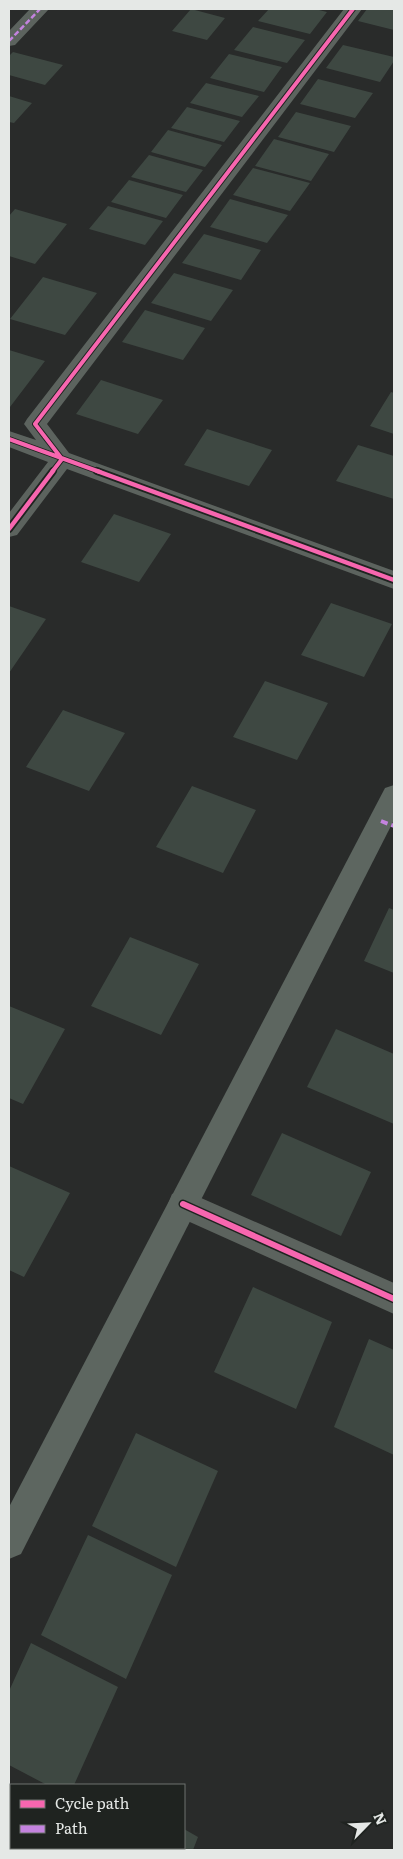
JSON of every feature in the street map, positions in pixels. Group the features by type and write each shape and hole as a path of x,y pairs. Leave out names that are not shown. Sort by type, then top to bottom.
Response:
{"main road":[{"path":"9,1542 183,1204 388,823 394,795"}],"street":[{"path":"9,42 40,9"},
{"path":"62,459 35,424 352,9"},
{"path":"9,439 394,580"},
{"path":"9,529 62,459"},
{"path":"183,1204 394,1299"}],"building":[{"path":"191,9 225,18 207,40 172,31"},
{"path":"269,9 315,9 327,12 310,34 258,21"},
{"path":"367,9 394,9 394,30 358,21"},
{"path":"253,27 305,40 287,63 234,50"},
{"path":"343,45 394,57 394,61 380,82 326,68"},
{"path":"13,52 63,65 45,85 9,75 9,56"},
{"path":"229,54 282,67 264,92 210,78"},
{"path":"318,79 373,93 355,118 300,104"},
{"path":"206,83 259,96 242,117 190,103"},
{"path":"9,96 32,103 14,123 9,122"},
{"path":"187,107 240,121 224,142 171,128"},
{"path":"296,112 351,126 334,152 278,137"},
{"path":"168,130 222,145 205,167 151,152"},
{"path":"274,139 329,154 311,181 255,166"},
{"path":"149,155 203,170 186,192 131,177"},
{"path":"253,168 310,183 290,211 233,195"},
{"path":"129,180 183,195 166,218 111,202"},
{"path":"230,199 288,215 267,243 210,227"},
{"path":"108,206 163,221 145,245 89,229"},
{"path":"15,209 67,224 35,264 9,256 9,216"},
{"path":"204,234 261,250 241,280 182,263"},
{"path":"174,273 233,290 211,321 151,303"},
{"path":"43,277 97,293 65,335 10,319"},
{"path":"145,310 205,328 183,360 122,342"},
{"path":"9,350 45,361 10,407 9,407"},
{"path":"101,380 163,400 138,434 76,414"},
{"path":"391,392 394,393 394,434 370,426"},
{"path":"207,429 272,450 249,486 184,465"},
{"path":"358,445 394,456 394,499 336,481"},
{"path":"114,514 171,534 139,582 81,562"},
{"path":"331,603 392,624 364,677 301,655"},
{"path":"9,606 46,619 9,673"},
{"path":"265,681 328,703 297,760 233,737"},
{"path":"63,710 125,733 89,791 26,767"},
{"path":"192,786 256,810 223,873 156,847"},
{"path":"389,908 394,910 394,973 364,961"},
{"path":"130,937 199,964 161,1035 91,1006"},
{"path":"9,1006 65,1029 23,1104 9,1098"},
{"path":"336,1029 394,1054 394,1124 307,1087"},
{"path":"282,1133 371,1172 341,1236 251,1195"},
{"path":"9,1166 70,1193 24,1277 9,1270"},
{"path":"253,1287 332,1322 296,1409 214,1372"},
{"path":"369,1339 394,1350 394,1455 334,1427"},
{"path":"136,1433 218,1471 176,1567 92,1526"},
{"path":"88,1535 172,1575 126,1679 41,1635"},
{"path":"31,1643 118,1687 74,1784 45,1784 9,1765 9,1691"},
{"path":"9,1825 10,1849 40,1849 39,1850 9,1850"},
{"path":"185,1830 198,1837 193,1850 81,1850 185,1849"}],"marked path":[{"path":"9,41 40,9"},
{"path":"381,821 394,826"}],"cycle path":[{"path":"9,529 62,459 35,424 353,9"},
{"path":"9,439 394,580"},
{"path":"183,1204 394,1299"}]}
